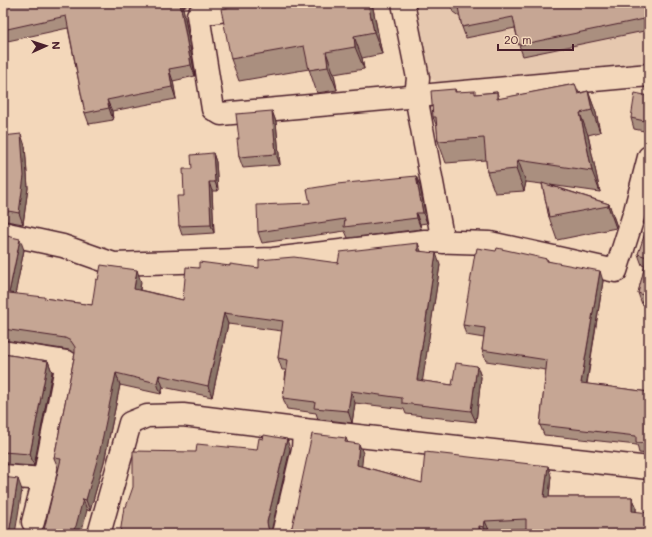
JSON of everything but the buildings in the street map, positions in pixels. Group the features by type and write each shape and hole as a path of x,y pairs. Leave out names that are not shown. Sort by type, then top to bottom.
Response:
{"street":[{"path":"262,3 198,15 213,109 220,114 649,75"},
{"path":"403,3 418,78 416,96 443,242"},
{"path":"3,233 63,246 114,264 272,259 425,241 490,243 616,271 635,211 649,157"},
{"path":"3,352 67,362 44,479 33,522"},
{"path":"99,534 130,423 148,416 183,415 304,430 649,468"},
{"path":"283,534 303,449 304,430"},
{"path":"3,476 44,479"}],"shaded area":[{"path":"414,3 649,3 649,66 439,84 428,76"}]}
